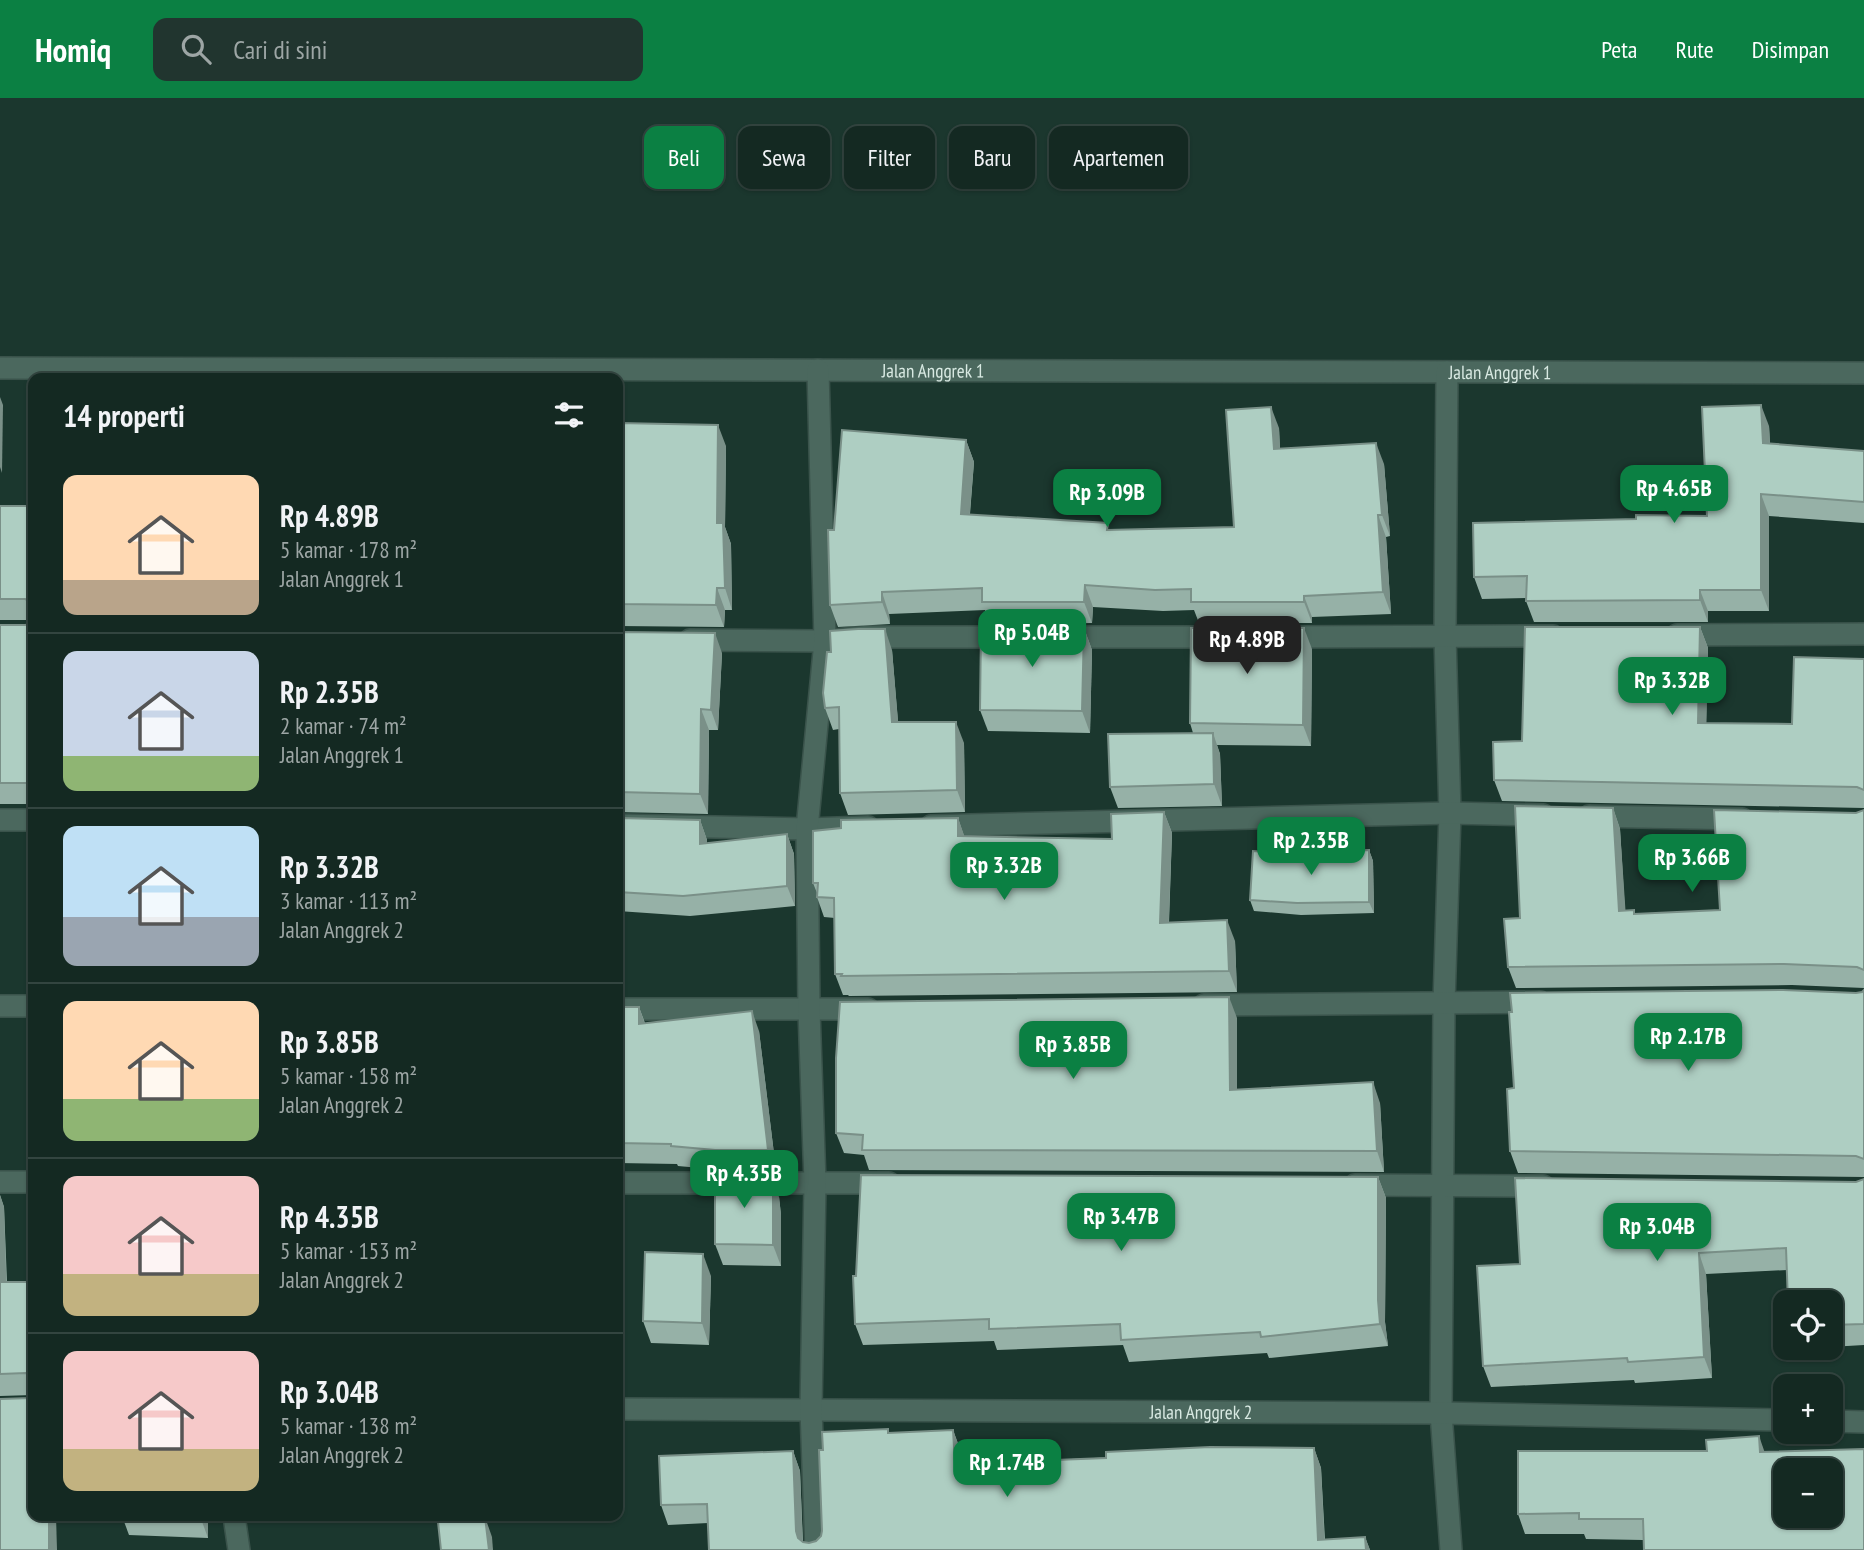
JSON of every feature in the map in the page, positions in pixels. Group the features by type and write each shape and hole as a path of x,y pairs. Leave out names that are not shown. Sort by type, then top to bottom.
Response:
{"street":[{"name":"Jalan Anggrek 1","path":"0,368 224,373 818,370 1864,373"},
{"path":"816,1550 811,1409 815,1183 808,1010 807,828 825,641 818,370"},
{"path":"1447,372 1445,636 1450,813 1444,1003 1441,1413 1451,1550"},
{"path":"1654,635 1864,634"},
{"path":"673,639 825,641 865,637 1571,636"},
{"path":"623,825 807,828 1450,813 1767,819"},
{"path":"0,820 28,820"},
{"path":"1181,1006 1555,1002"},
{"path":"0,1006 28,1006"},
{"path":"623,1009 891,1009"},
{"path":"0,1182 28,1182"},
{"path":"623,1183 913,1184"},
{"path":"1331,1185 1565,1187"},
{"name":"Jalan Anggrek 2","path":"623,1409 1441,1413 1773,1420"},
{"path":"1843,1421 1864,1422"},
{"path":"235,1521 239,1550"}],"building":[{"path":"1761,405 1763,443 1864,451 1864,502 1761,494 1761,590 1700,590 1700,600 1526,601 1527,576 1474,577 1473,523 1636,519 1636,515 1707,516 1702,407"},
{"path":"1271,407 1274,449 1376,443 1382,515 1378,515 1383,592 1304,596 1304,602 1191,602 1191,589 1155,590 1085,585 1084,602 982,602 982,588 882,592 882,602 830,605 828,530 834,530 842,430 966,440 961,514 1108,523 1107,530 1234,527 1226,410"},
{"path":"623,423 718,425 717,523 723,523 725,588 717,588 716,605 623,604"},
{"path":"0,506 28,506 28,600 0,599"},
{"path":"28,624 28,783 0,783 0,625"},
{"path":"1525,627 1700,627 1698,723 1792,724 1794,657 1864,659 1864,790 1857,787 1494,780 1493,742 1522,741"},
{"path":"981,628 1084,628 1082,711 980,710"},
{"path":"1191,628 1304,628 1303,725 1190,723"},
{"path":"885,629 892,722 956,722 957,790 840,793 839,707 825,708 823,693 827,652 831,652 830,631"},
{"path":"623,632 715,633 711,710 701,709 700,794 623,792"},
{"path":"1213,733 1214,784 1110,787 1108,734"},
{"path":"1515,806 1613,808 1619,911 1634,910 1634,914 1720,910 1714,810 1856,813 1864,810 1864,970 1857,967 1784,964 1508,967 1504,919 1520,918"},
{"path":"1164,812 1160,923 1227,920 1229,971 835,974 834,898 817,897 818,883 813,883 813,831 841,828 841,820 958,818 958,836 1112,839 1111,814"},
{"path":"623,818 700,820 700,844 787,834 787,886 683,896 623,892"},
{"path":"1369,850 1369,902 1297,903 1250,900 1253,851 1316,855 1316,851"},
{"path":"1783,990 1856,993 1864,990 1864,1159 1856,1156 1510,1151 1507,1089 1514,1088 1510,993"},
{"path":"1229,997 1230,1090 1373,1082 1377,1151 862,1150 863,1135 836,1133 836,1058 840,1002"},
{"path":"623,1007 639,1007 639,1024 752,1011 768,1150 715,1150 671,1144 623,1143"},
{"path":"715,1175 771,1175 773,1245 715,1244"},
{"path":"861,1175 1378,1177 1380,1324 1261,1337 1260,1332 1121,1340 1120,1324 989,1329 989,1319 855,1324 853,1276 856,1276"},
{"path":"1515,1178 1856,1182 1864,1179 1864,1324 1843,1325 1843,1290 1788,1290 1786,1248 1699,1253 1704,1357 1628,1362 1627,1358 1483,1366 1477,1266 1520,1264"},
{"path":"645,1252 703,1254 702,1323 643,1321"},
{"path":"0,1282 28,1282 28,1374 0,1374"},
{"path":"28,1398 28,1521 49,1521 49,1550 0,1550 0,1399"},
{"path":"888,1429 888,1433 953,1430 955,1464 1106,1458 1106,1452 1210,1447 1314,1448 1318,1540 1365,1537 1366,1550 709,1550 707,1504 661,1505 659,1456 793,1451 796,1531 803,1542 816,1541 822,1531 819,1450 823,1450 822,1432"},
{"path":"1759,1436 1760,1452 1864,1449 1864,1550 1644,1550 1643,1519 1579,1519 1579,1513 1518,1514 1518,1451 1707,1451 1706,1440"},
{"path":"485,1521 489,1550 441,1550 438,1522"}]}
